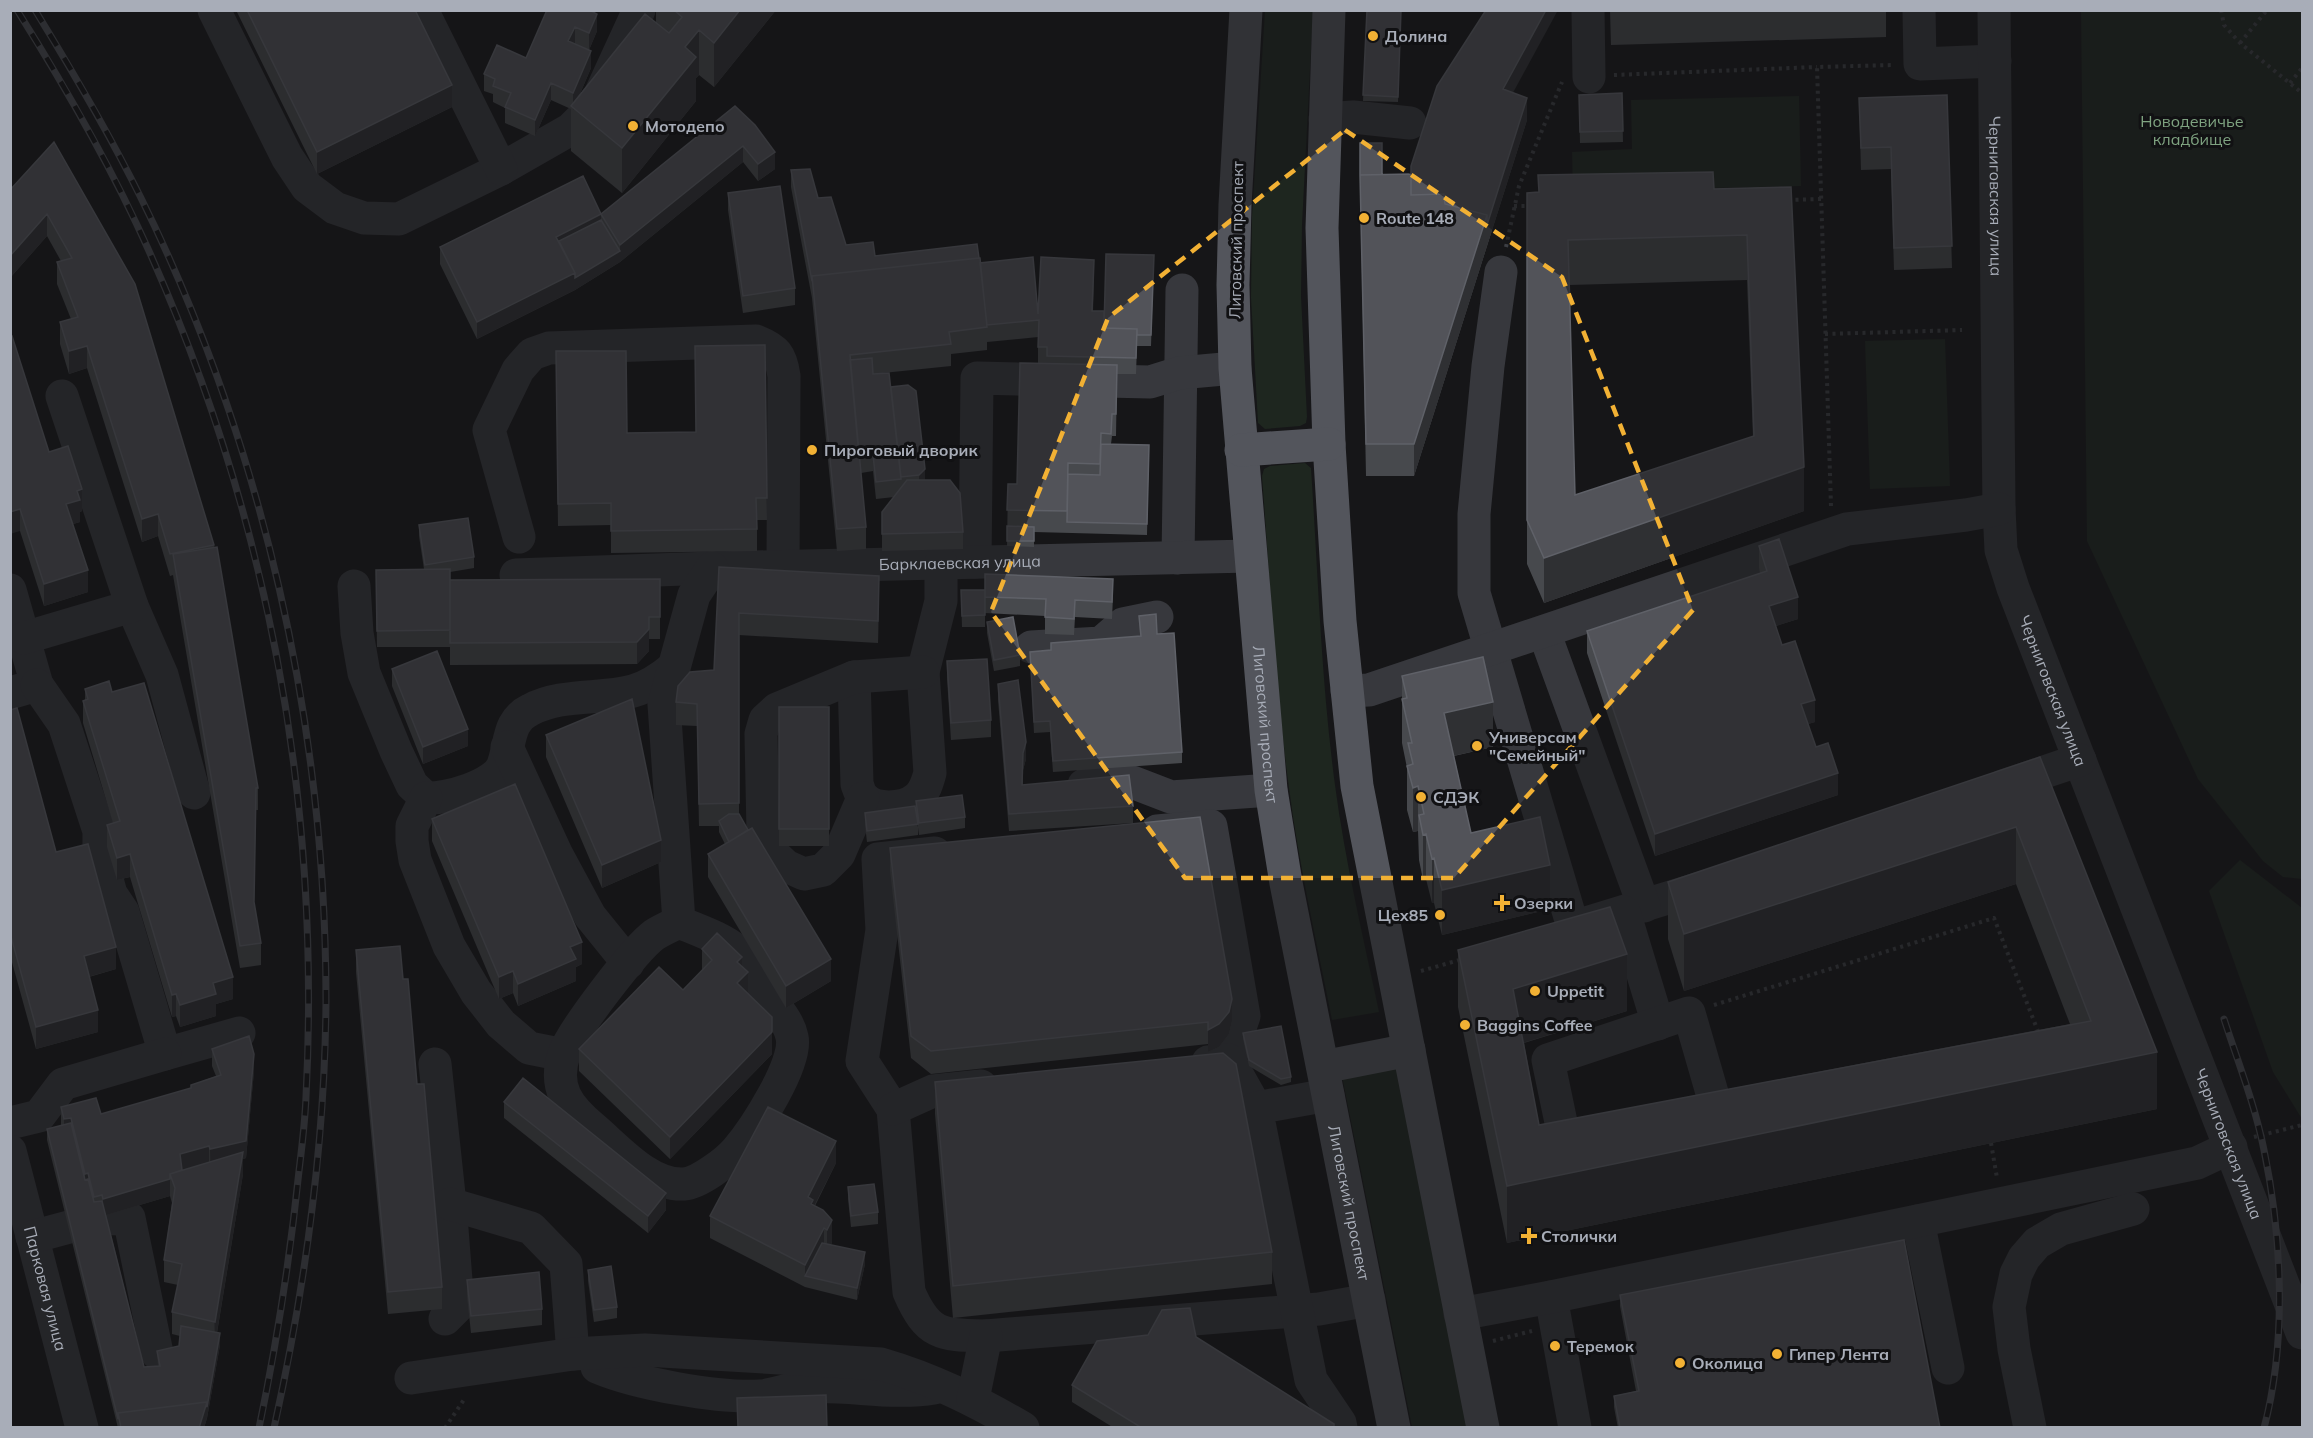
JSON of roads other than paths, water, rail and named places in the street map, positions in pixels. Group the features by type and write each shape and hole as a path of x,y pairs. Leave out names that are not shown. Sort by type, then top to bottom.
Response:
{"main road":[{"name":"Лиговский проспект","path":"1246,10 1235,205 1233,285 1235,368 1271,790 1286,883 1394,1428"},
{"path":"1329,10 1322,228 1329,444 1340,621 1357,786 1483,1428"},
{"path":"1242,450 1329,444"},
{"path":"1326,1081 1409,1050"}],"street":[{"path":"214,10 287,157 307,187 335,208 364,218 399,219 501,169 571,129 599,97 637,11"},
{"path":"422,10 501,169"},
{"path":"1584,77 1588,10"},
{"path":"1919,10 1920,64 1995,61"},
{"name":"Черниговская улица","path":"1994,10 2001,549 2010,579 2302,1333"},
{"path":"1325,119 1353,117 1410,123"},
{"path":"1501,272 1488,366 1474,514 1474,592 1573,927 1736,876"},
{"path":"1178,558 1182,290"},
{"path":"519,537 489,430 518,370 532,354 549,348 756,341 771,347 782,360 784,376 783,566"},
{"path":"975,562 977,378 1150,382 1179,373 1235,368"},
{"path":"62,396 132,606 162,675 194,793"},
{"path":"1347,691 1369,690 1847,529 1966,516 1999,509"},
{"name":"Барклаевская улица","path":"516,575 712,567 1250,556"},
{"path":"854,676 857,783 863,798 879,807 903,805 916,800 926,789 930,773 923,672 941,601 941,563"},
{"path":"679,922 664,704 694,595 712,567"},
{"path":"354,586 357,633 364,674 412,785 426,798 443,799 492,778 503,767 514,723 529,710 559,700 633,691 657,681 673,668"},
{"path":"10,590 24,638 24,689 64,724 99,831 99,850 111,894 123,912 165,1054"},
{"path":"24,638 132,606"},
{"path":"1031,647 1101,644 1123,624 1157,617"},
{"path":"1544,632 1634,909 1658,1024"},
{"path":"863,798 839,854 823,870 804,874 786,866 770,851 763,831 761,734 765,720 777,709 854,676 923,672"},
{"path":"507,747 556,853 590,916 628,963"},
{"path":"1974,796 2080,760"},
{"path":"1053,787 1132,782 1170,797 1271,790"},
{"path":"426,798 412,826 412,841 415,860 449,946 476,992 501,1024 529,1048 564,1055"},
{"path":"1128,834 1211,826 1244,1016 1229,1060 1256,1108 1311,1380 1340,1423 1341,1428"},
{"path":"961,851 878,859 882,930 862,1061 893,1108 909,1292 918,1311 932,1328 950,1335 986,1336 1318,1309 1369,1300"},
{"path":"679,922 725,943 738,952 749,974 789,1029 793,1041 786,1070 766,1109 736,1152 708,1174 685,1184 657,1179 575,1114 563,1096 561,1075 564,1055 572,1036 628,963 654,935 679,922"},
{"path":"1689,1013 1719,1118 1567,1151 1548,1060 1658,1024 1689,1013"},
{"path":"10,1124 39,1116 63,1084 239,1033"},
{"path":"1182,1065 1229,1060"},
{"path":"435,1064 458,1305 445,1319"},
{"path":"1256,1108 1326,1081"},
{"path":"893,1108 933,1091 1016,1082"},
{"path":"1460,1314 1553,1312 1918,1221 2198,1163 2231,1147"},
{"name":"Парковая улица","path":"10,1151 23,1225 82,1428"},
{"path":"2030,1428 2008,1307 2013,1282 2024,1258 2037,1243 2061,1229 2125,1216 2126,1178"},
{"path":"450,1204 531,1228 566,1264 585,1361"},
{"path":"104,1219 129,1218 157,1353"},
{"path":"1918,1221 1948,1368"},
{"path":"23,1225 69,1227"},
{"path":"1553,1312 1575,1428"},
{"path":"959,1393 986,1336"},
{"path":"411,1378 585,1361 645,1350 881,1364 918,1374 959,1393 1023,1428"}],"railway":[{"path":"17,10 71,99 120,189 149,251 191,353 226,455 255,560 278,665 295,771 305,879 308,988 306,1097 287,1268 259,1428"},
{"path":"35,10 116,150 141,198 184,292 221,389 253,488 279,589 300,691 314,794 323,897 325,1055 317,1162 304,1269 274,1428"},
{"path":"2224,1019 2260,1133 2275,1218 2279,1325 2276,1361 2264,1428"}],"place":[{"name":"Долина","path":"1373,36"},
{"name":"Мотодепо","path":"633,126"},
{"name":"Route 148","path":"1364,218"},
{"name":"Пироговый дворик","path":"812,450"},
{"name":"Универсам \"Семейный\"","path":"1477,746"},
{"name":"СДЭК","path":"1421,797"},
{"name":"Озерки","path":"1502,903"},
{"name":"Цех85","path":"1440,915"},
{"name":"Uppetit","path":"1535,991"},
{"name":"Baggins Coffee","path":"1465,1025"},
{"name":"Столички","path":"1529,1236"},
{"name":"Теремок","path":"1555,1346"},
{"name":"Гипер Лента","path":"1777,1354"},
{"name":"Околица","path":"1680,1363"}],"park label":[{"name":"Новодевичье кладбище","path":"2192,130"}]}
